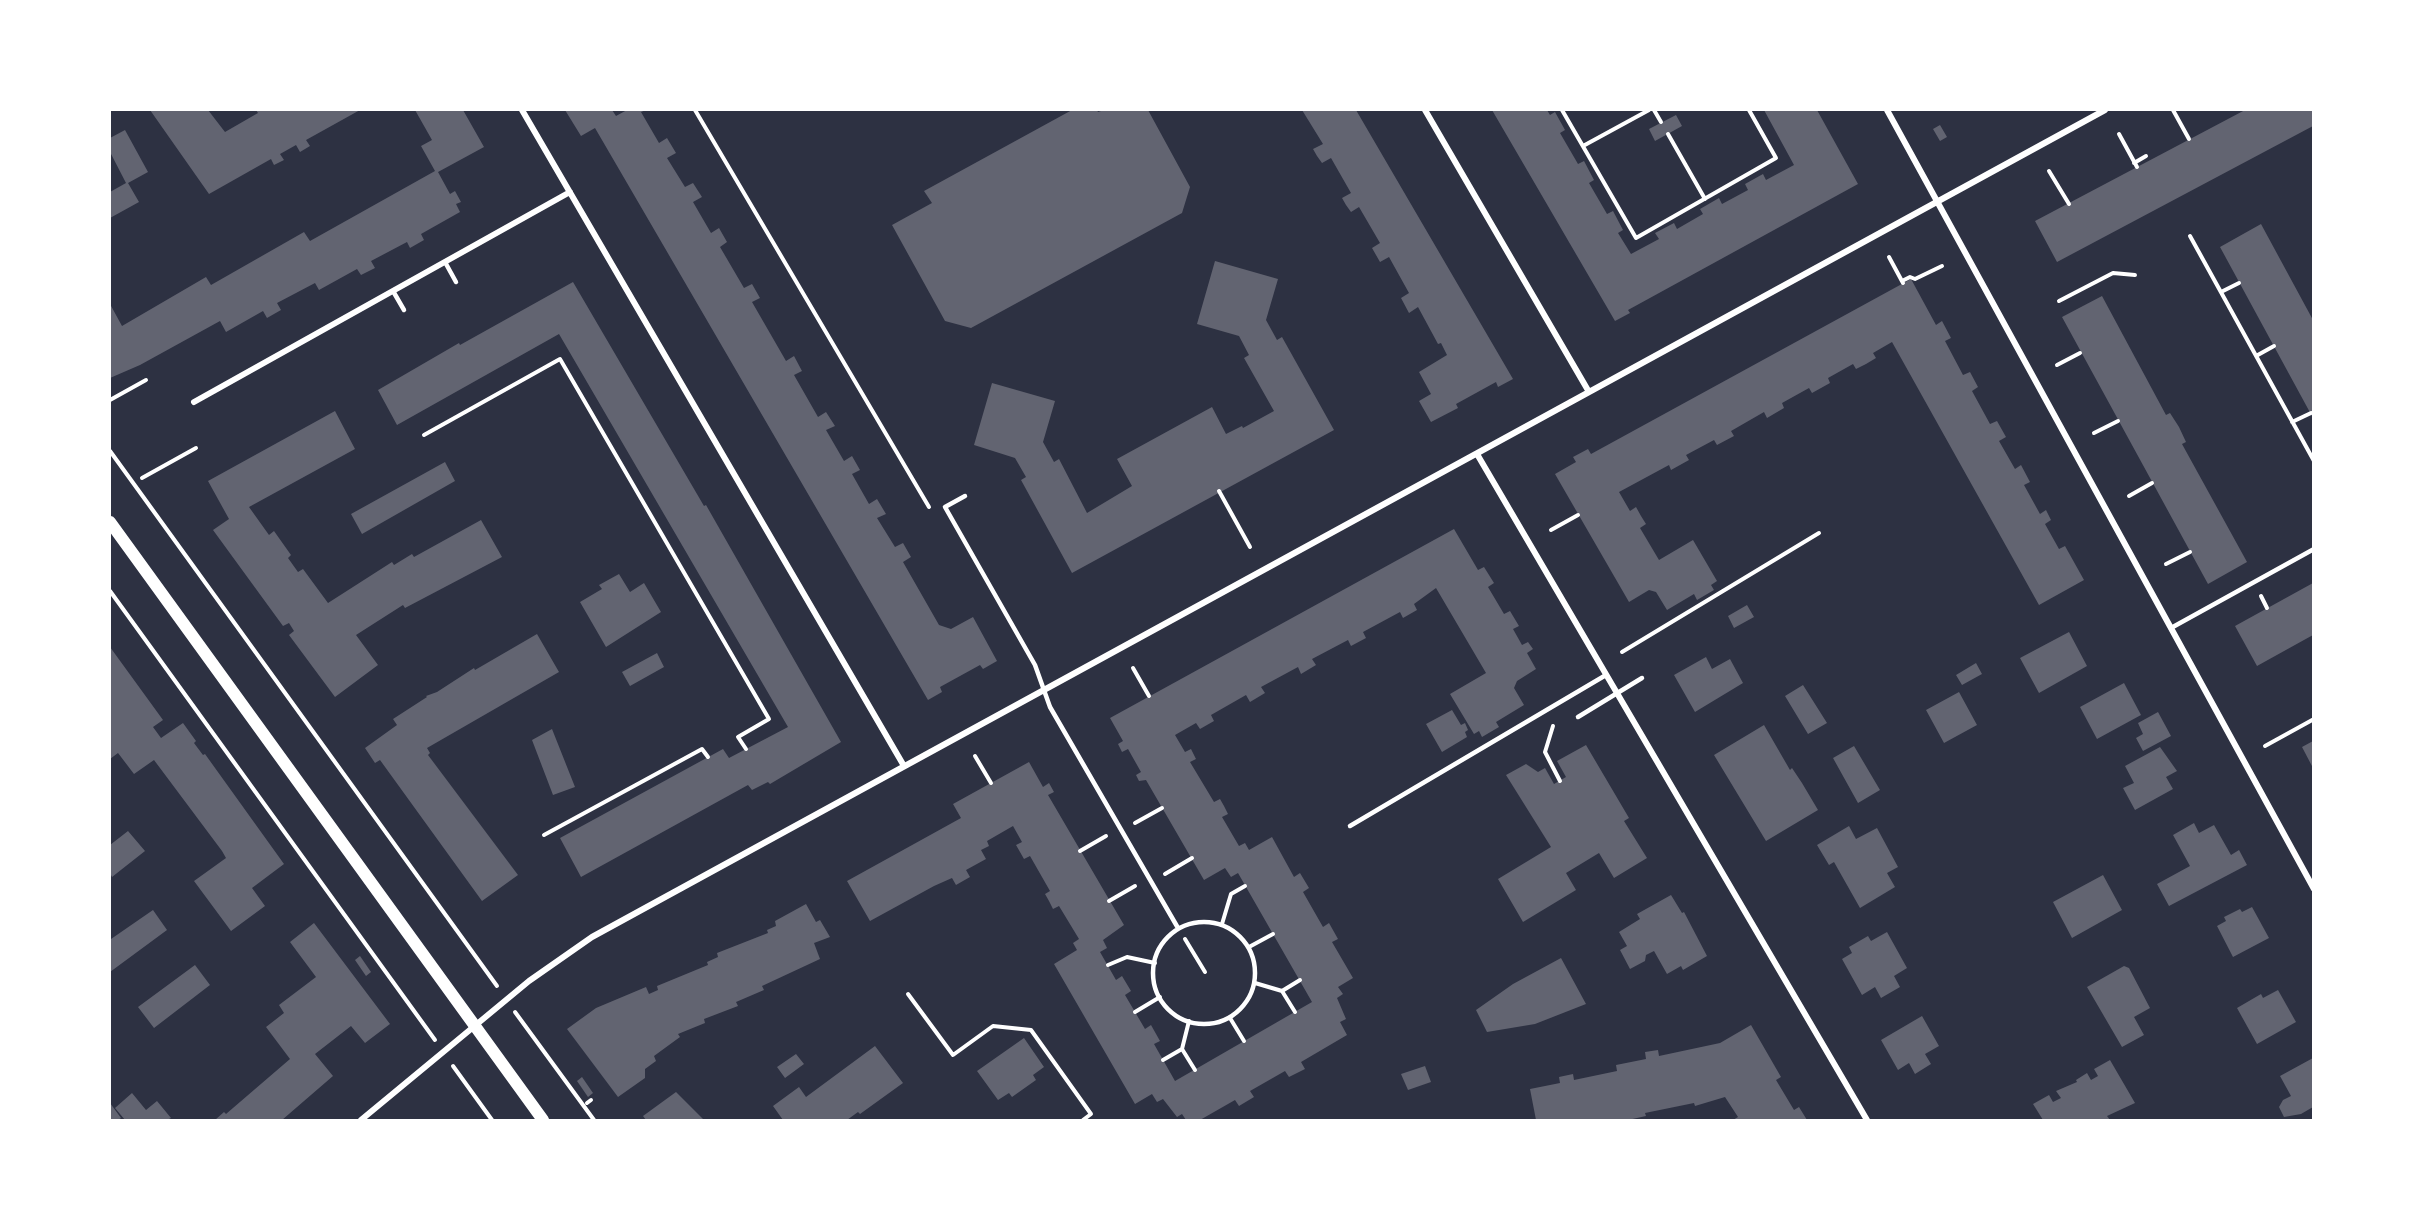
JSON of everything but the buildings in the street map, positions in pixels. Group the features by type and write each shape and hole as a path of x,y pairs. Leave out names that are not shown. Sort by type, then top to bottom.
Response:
{"main road":[{"path":"110,522 543,1120"}],"street":[{"path":"522,110 904,766"},
{"path":"1425,110 1588,392"},
{"path":"1887,110 2313,888"},
{"path":"361,1120 529,981 592,937 2105,110"},
{"path":"194,402 570,192"},
{"path":"1477,454 1867,1120"}],"lane":[{"path":"445,262 456,282"},
{"path":"393,291 404,310"},
{"path":"964,496 945,507 1035,665 1050,707 1178,928"},
{"path":"2171,628 2313,549"},
{"path":"1350,826 1606,675"},
{"path":"1578,717 1642,678"},
{"path":"1194,922 1222,924 1240,935 1249,948 1255,964 1255,983 1250,996 1230,1018 1211,1024 1189,1021 1168,1009 1160,997 1154,982 1158,951 1166,938 1178,928 1194,922"}],"path":[{"path":"694,110 932,513 945,507"},
{"path":"1562,110 1636,238 1776,158 1749,110"},
{"path":"1583,146 1649,110"},
{"path":"1654,110 1661,122"},
{"path":"2173,110 2189,139"},
{"path":"1668,134 1704,199"},
{"path":"2119,134 2136,165 2146,156"},
{"path":"2049,171 2069,204"},
{"path":"2190,236 2313,461"},
{"path":"1889,257 1902,282 1910,277 1915,279 1942,266"},
{"path":"2059,301 2113,273 2136,275"},
{"path":"2221,292 2239,283"},
{"path":"2256,356 2274,346"},
{"path":"2057,365 2080,353"},
{"path":"424,435 560,359 768,719 738,737 746,749"},
{"path":"110,400 146,380"},
{"path":"2292,422 2311,413"},
{"path":"2094,434 2118,421"},
{"path":"142,478 196,448"},
{"path":"110,451 478,962"},
{"path":"2129,496 2152,483"},
{"path":"1219,491 1250,547"},
{"path":"1551,530 1578,515"},
{"path":"1622,652 1819,533"},
{"path":"2166,564 2190,552"},
{"path":"110,591 418,1017"},
{"path":"2261,596 2267,608"},
{"path":"1133,668 1149,696"},
{"path":"1560,781 1545,752 1551,728 1571,716 1578,717"},
{"path":"2265,746 2313,720"},
{"path":"543,835 702,749 708,757"},
{"path":"975,756 991,783"},
{"path":"1080,851 1162,808"},
{"path":"1109,901 1192,858"},
{"path":"1222,924 1231,894 1245,886"},
{"path":"1178,928 1205,972"},
{"path":"1249,948 1273,934"},
{"path":"1108,965 1127,957 1155,963"},
{"path":"1282,991 1299,980"},
{"path":"1255,983 1282,991 1295,1012"},
{"path":"908,994 953,1055 993,1026 1031,1030 1091,1114 1083,1120"},
{"path":"1135,1012 1160,997"},
{"path":"1230,1018 1244,1041"},
{"path":"1189,1021 1182,1049 1195,1070"},
{"path":"1163,1060 1182,1049"},
{"path":"546,1053 594,1120"},
{"path":"464,1081 492,1120"}]}
